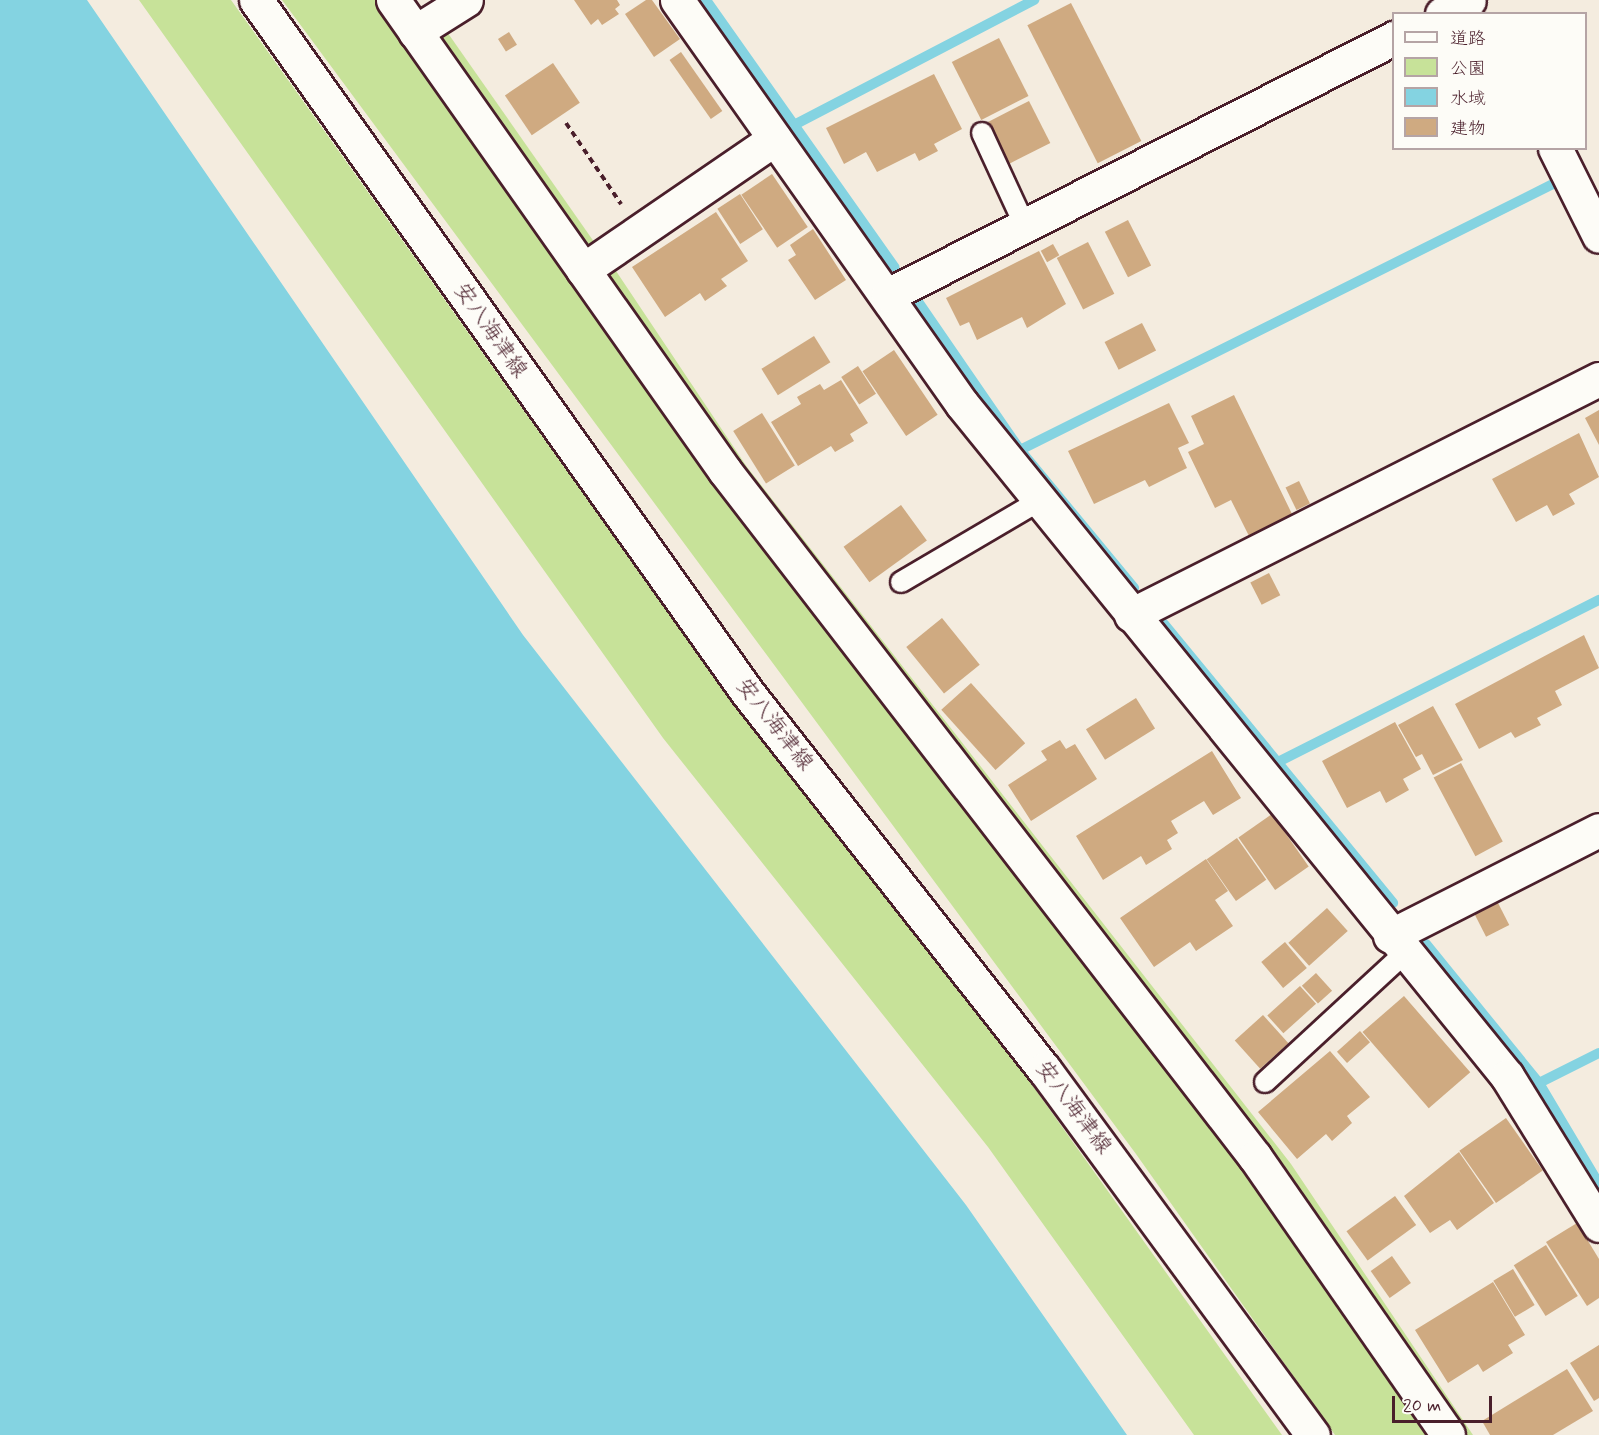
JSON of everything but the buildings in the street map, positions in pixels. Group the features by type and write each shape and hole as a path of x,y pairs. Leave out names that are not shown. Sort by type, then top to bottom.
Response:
{"street":[{"name":"安八海津線","path":"256,0 747,692 1044,1069 1313,1435"},
{"path":"393,0 583,270 839,623 1255,1157 1448,1435"},
{"path":"415,32 466,0"},
{"path":"677,0 774,139 888,295 962,404 1397,945 1507,1076 1599,1225"},
{"path":"1446,12 1469,0"},
{"path":"888,295 1392,39"},
{"path":"583,270 774,139"},
{"path":"1556,150 1599,236"},
{"path":"1131,615 1599,379"},
{"path":"1397,945 1599,830"}],"lane":[{"path":"982,133 1025,226"},
{"path":"901,582 1039,501"},
{"path":"1265,1082 1397,945"}],"path":[{"path":"566,123 640,231"}],"green space":[{"path":"139,0 231,0 725,693 1030,1082 1282,1435 1194,1435 988,1147 663,738"},
{"path":"282,0 381,0 1244,1160 1435,1435 1335,1435 1136,1154"},
{"path":"445,29 598,248 584,257 431,39"},
{"path":"612,265 747,467 1291,1164 1473,1435 1456,1435 737,473 600,272"}],"water":[{"path":"0,0 87,0 523,635 966,1205 1127,1435 0,1435"}],"waterway":[{"path":"706,0 894,267"},
{"path":"794,125 1034,0"},
{"path":"1020,450 1557,182"},
{"path":"919,303 1020,450 1134,588"},
{"path":"1278,762 1599,600"},
{"path":"1164,624 1393,903"},
{"path":"1426,944 1539,1083 1599,1184"},
{"path":"1539,1083 1599,1053"}]}
